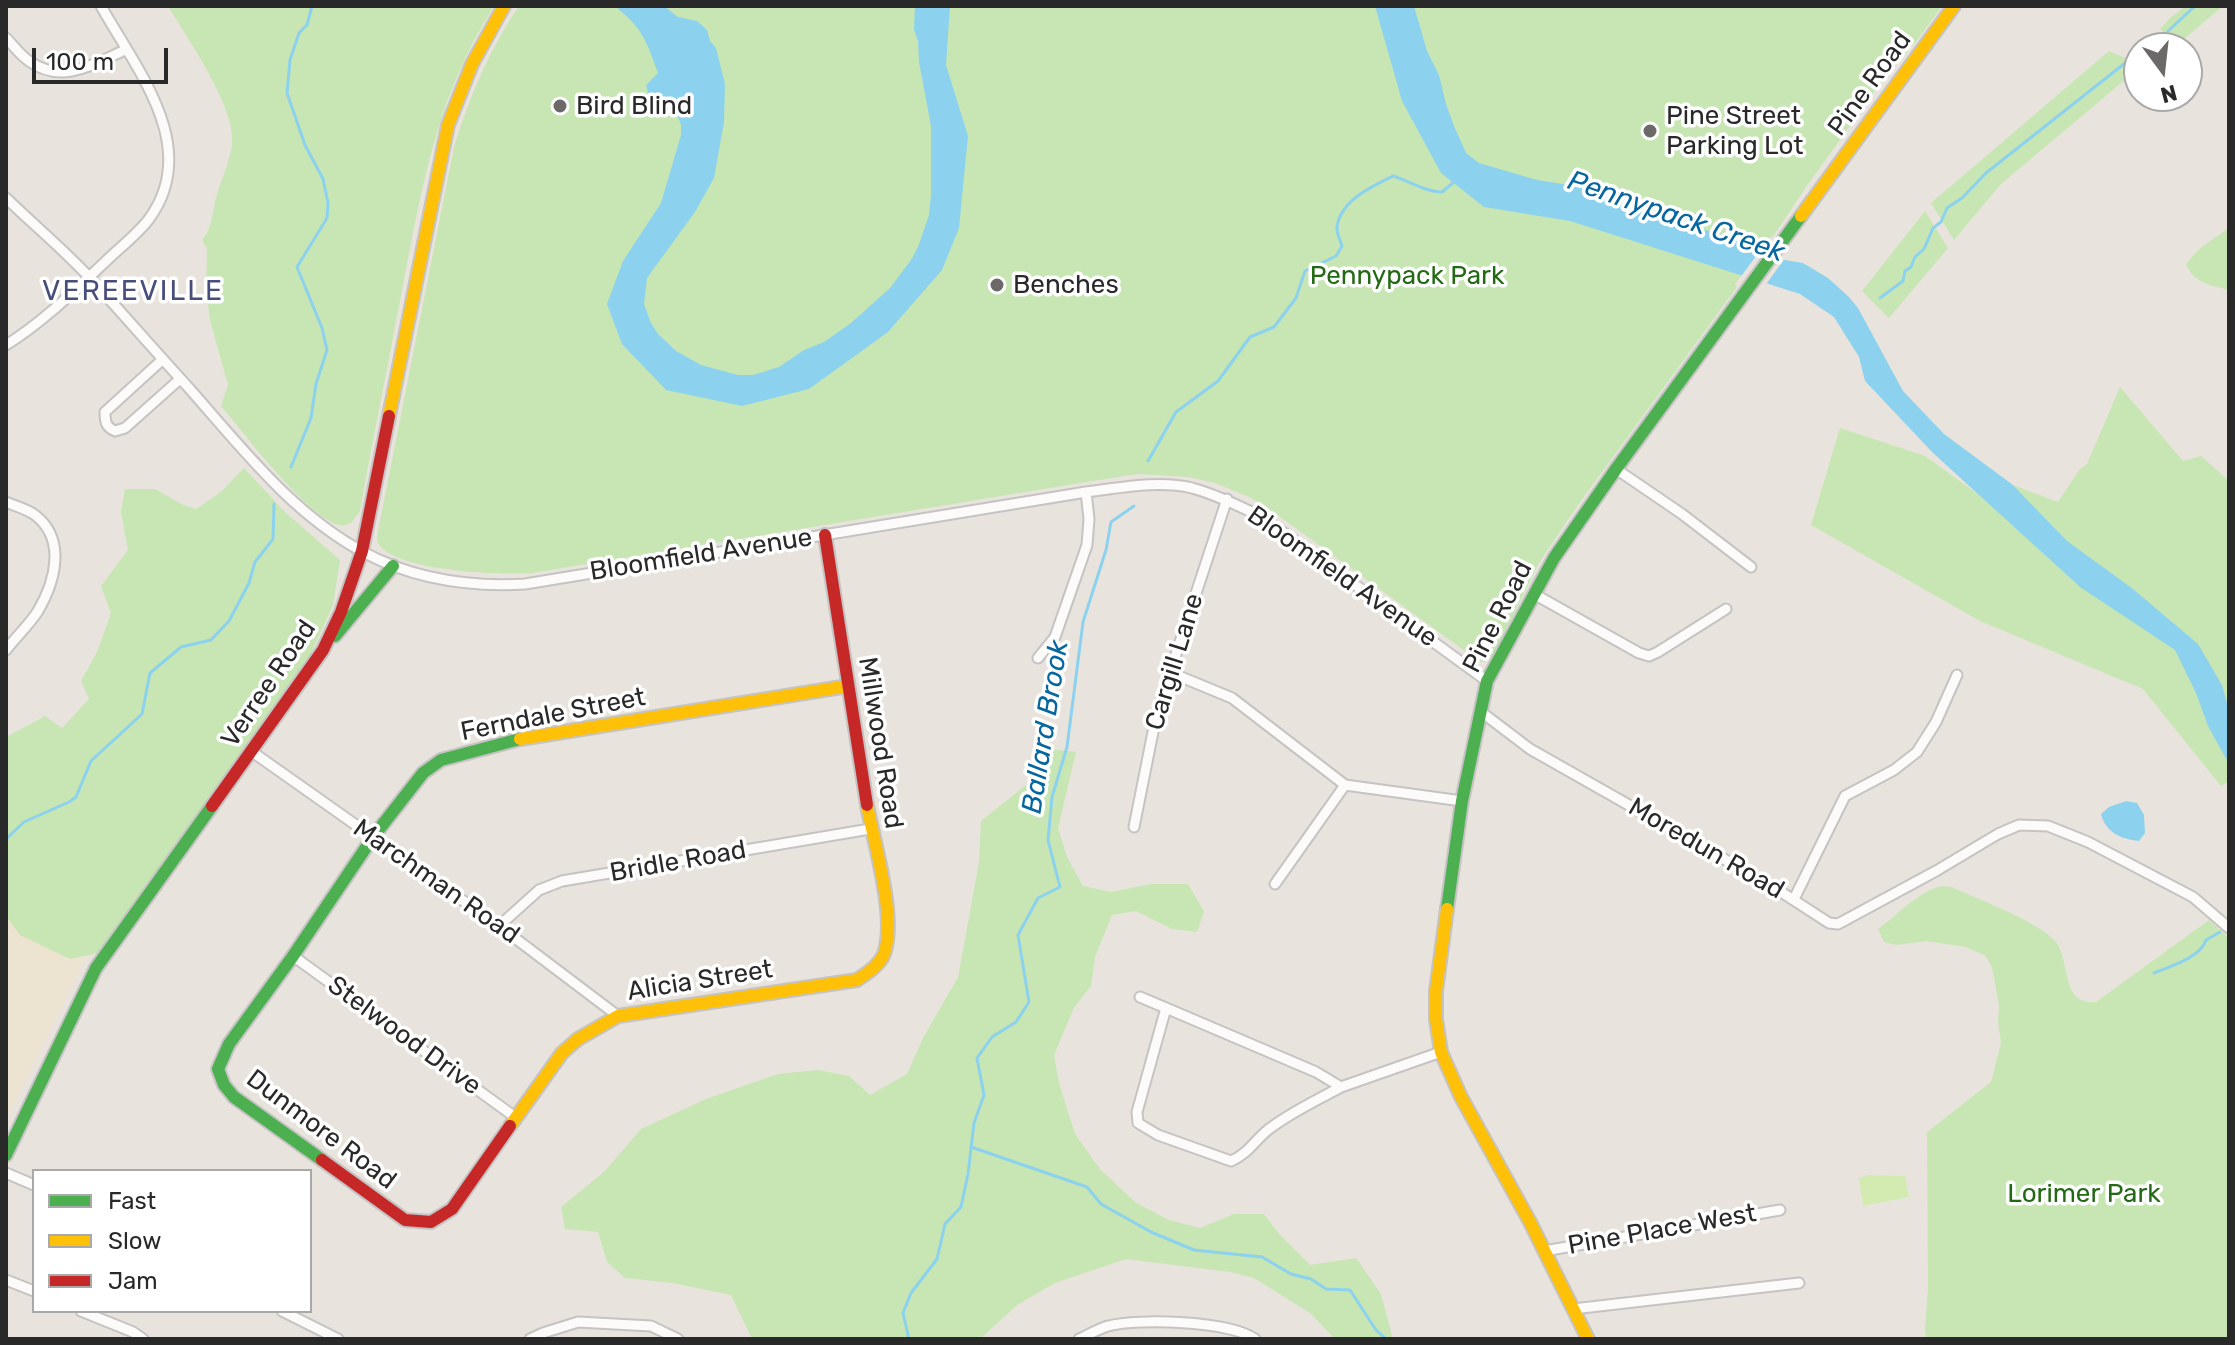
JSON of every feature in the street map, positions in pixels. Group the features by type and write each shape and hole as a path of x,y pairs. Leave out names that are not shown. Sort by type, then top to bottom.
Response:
{"street":[{"path":"6,345 50,312 149,220 161,197 169,167 164,121 150,90 101,6"},
{"name":"Verree Road","path":"6,1155 96,968 323,650 341,612 362,551 448,125 471,65 504,6"},
{"name":"Pine Road","path":"1588,1339 1461,1097 1441,1052 1436,991 1462,801 1487,681 1554,558 1954,6"},
{"path":"6,38 29,62 58,74 81,70 125,50"},
{"name":"Bloomfield Avenue","path":"6,198 89,277 293,500 311,517 362,551 393,566 471,583 525,584 1086,492 1164,485 1190,488 1227,499 1262,517 1487,681"},
{"path":"162,360 105,412 105,422 109,428 115,431 125,428 180,379"},
{"path":"1616,469 1751,567"},
{"path":"1038,658 1055,637 1087,545 1089,519 1086,492"},
{"name":"Cargill Lane","path":"1134,827 1157,712 1227,499"},
{"path":"6,502 32,513 49,529 56,555 48,587 37,611 6,650"},
{"name":"Millwood Road","path":"825,535 870,829 886,913 888,933 883,958"},
{"path":"323,650 393,566"},
{"path":"1534,594 1649,656 1726,609"},
{"path":"1169,672 1232,698 1345,785 1462,801"},
{"path":"1794,899 1845,796 1894,770 1917,752 1936,722 1957,675"},
{"name":"Ferndale Street","path":"224,1057 229,1044 373,837 423,773 441,760 507,741 848,686"},
{"name":"Moredun Road","path":"1480,711 1530,749 1794,899 1829,923 1838,924 2019,825 2048,826 2088,842 2193,897 2229,928"},
{"name":"Marchman Road","path":"251,751 499,926 618,1016"},
{"path":"1275,884 1345,785"},
{"name":"Bridle Road","path":"499,926 539,890 562,881 870,829"},
{"name":"Stelwood Drive","path":"293,956 515,1117"},
{"name":"Alicia Street","path":"421,1223 436,1222 452,1209 562,1053 578,1039 618,1016 857,980 883,958"},
{"path":"1140,997 1316,1072 1341,1087"},
{"path":"1166,1008 1137,1112 1138,1123 1158,1135 1231,1161 1243,1156 1269,1129 1291,1114 1341,1087 1441,1052"},
{"name":"Dunmore Road","path":"224,1057 218,1069 224,1085 234,1097 405,1220 421,1223"},
{"path":"6,1173 32,1184"},
{"name":"Pine Place West","path":"1544,1251 1780,1210"},
{"path":"6,1280 32,1290"},
{"path":"1573,1309 1799,1283"},
{"path":"86,1313 143,1339"},
{"path":"286,1313 338,1339"},
{"path":"1079,1339 1106,1327 1148,1320 1229,1329 1255,1339"},
{"path":"530,1339 578,1322 651,1326 678,1339"}],"shaded area":[{"path":"6,894 93,943 6,1119"}],"green space":[{"path":"168,6 494,6 457,77 432,149 360,511 351,523 339,525 310,507 221,406 228,385 210,320 206,290 207,249 202,240 210,224 229,158 232,131 209,74"},
{"name":"Pennypack Park","path":"519,6 1942,6 1883,80 1578,505 1539,563 1492,658 1480,662 1272,511 1249,497 1215,483 1188,477 1138,474 532,573 448,569 402,559 386,551 377,541 378,531 454,147 481,74"},
{"path":"2186,6 2223,6 2192,32 2163,32 2160,29"},
{"path":"2109,51 2123,57 2123,81 2001,184 1954,240 1931,203"},
{"path":"1925,211 1948,248 1889,318 1862,291"},
{"path":"2229,228 2229,290 2198,279 2186,264 2200,248"},
{"path":"2120,387 2183,461 2201,456 2229,481 2229,781 2221,786 2143,689 1980,621 1811,525 1840,428 1925,456 1982,497 2080,587 2058,532 2013,485 2058,502 2080,469 2087,464"},
{"path":"244,468 285,512 340,560 333,605 306,665 98,953 70,959 20,935 6,916 6,737 45,716 62,728 89,699 81,681 98,650 111,613 101,586 128,550 121,512 125,489 155,489 196,509 221,492"},
{"path":"1041,748 1076,752 1058,828 1067,857 1083,886 1111,892 1151,884 1188,884 1204,911 1197,932 1172,929 1136,911 1112,915 1095,957 1091,986 1074,1008 1054,1055 1075,1134 1100,1169 1135,1202 1169,1220 1200,1228 1234,1214 1264,1214 1310,1265 1356,1258 1381,1294 1393,1339 1335,1339 1310,1313 1254,1278 1230,1272 1126,1259 1055,1283 1017,1305 980,1339 752,1339 731,1295 673,1283 625,1278 607,1262 598,1232 565,1229 561,1207 604,1172 641,1129 706,1099 778,1074 818,1070 849,1076 870,1095 907,1074 923,1038 958,977 979,862 981,821 1026,785"},
{"name":"Lorimer Park","path":"1943,886 1952,887 2007,912 2048,934 2061,950 2071,990 2085,1001 2096,1002 2209,920 2229,938 2229,1339 1926,1339 1927,1132 1991,1082 2001,1043 1999,1005 1992,968 1986,956 1966,947 1926,941 1896,945 1884,942 1878,929 1917,898"},
{"path":"1869,1175 1905,1176 1909,1197 1863,1206 1859,1178"}],"water":[{"path":"615,6 664,6 678,17 697,21 707,30 716,48 725,84 724,122 714,178 695,212 647,278 644,304 658,334 676,351 701,365 738,375 753,375 779,367 851,323 890,288 918,247 929,215 931,126 914,30 915,6 950,6 946,65 968,136 959,228 942,270 888,332 809,389 742,406 666,390 622,344 607,304 623,261 661,203 681,135 681,125 677,114 650,100 646,85 658,73 647,43"},
{"path":"1375,6 1414,6 1454,126 1466,153 1479,163 1537,180 1588,188 1687,225 1749,242 1759,251 1803,263 1828,278 1858,308 1903,391 1944,434 2013,485 2067,541 2133,589 2198,644 2222,685 2229,710 2229,764 2208,726 2175,650 2080,587 1933,453 1865,381 1859,357 1834,317 1800,294 1570,221 1484,207 1441,173 1402,101"},
{"path":"2126,801 2137,803 2144,815 2145,833 2139,841 2115,834 2103,821 2101,814 2109,807"}],"pier":[{"path":"1762,248 1786,257 1764,287 1739,279"}],"waterway":[{"path":"291,467 311,418 316,384 327,350 322,328 297,267 327,218 328,203 323,179 305,145 287,93 290,60 299,33 307,25 312,6"},
{"path":"2168,31 2195,6"},
{"path":"1880,298 1903,281 1905,271 1924,249 1933,228 1941,222 1947,208 1962,198 1986,173 2123,65"},
{"name":"Ballard Brook","path":"1148,461 1176,412 1218,381 1250,337 1274,327 1296,298 1305,271 1336,256 1342,246 1337,229 1339,218 1350,202 1393,176 1442,192 1454,182"},
{"path":"6,839 24,822 76,797 91,761 142,714 150,673 181,647 211,640 229,621 249,583 255,562 273,539 274,504"},
{"name":"Ballard Brook","path":"909,1339 903,1313 911,1293 937,1259 945,1224 961,1207 974,1123 984,1095 977,1058 992,1037 1016,1022 1029,1002 1018,935 1038,898 1060,887 1048,840 1052,797 1067,747 1083,622 1106,550 1111,522 1134,506"},
{"path":"2154,973 2191,957 2206,940 2220,932"},
{"path":"971,1147 1087,1187 1101,1204 1151,1232 1194,1250 1262,1257 1326,1289 1350,1290 1376,1330 1386,1339"}],"traffic: fast":[{"path":"1447,909 1462,801 1487,681 1554,558 1801,216"},
{"path":"335,636 393,566"},
{"path":"322,1160 234,1097 224,1085 218,1069 229,1044 373,837 423,773 441,760 520,739"},
{"path":"6,1155 96,968 212,806"}],"traffic: slow":[{"path":"389,416 448,125 472,64 504,6"},
{"path":"1801,216 1954,6"},
{"path":"520,739 848,686"},
{"path":"510,1126 562,1053 578,1039 618,1016 857,980 872,969 884,954 888,921 867,805"},
{"path":"1447,909 1436,991 1441,1052 1461,1097 1530,1222 1588,1339"}],"traffic: jam":[{"path":"212,806 323,650 341,612 362,551 389,416"},
{"path":"825,535 867,805"},
{"path":"322,1160 405,1220 431,1222 452,1209 510,1126"}],"place":[{"name":"Bird Blind","path":"560,106"},
{"name":"Pine Street Parking Lot","path":"1650,131"},
{"name":"Benches","path":"997,285"}],"district":[{"name":"VEREEVILLE","path":"133,292"}],"water label":[{"name":"Pennypack Creek","path":"1676,217"}]}
